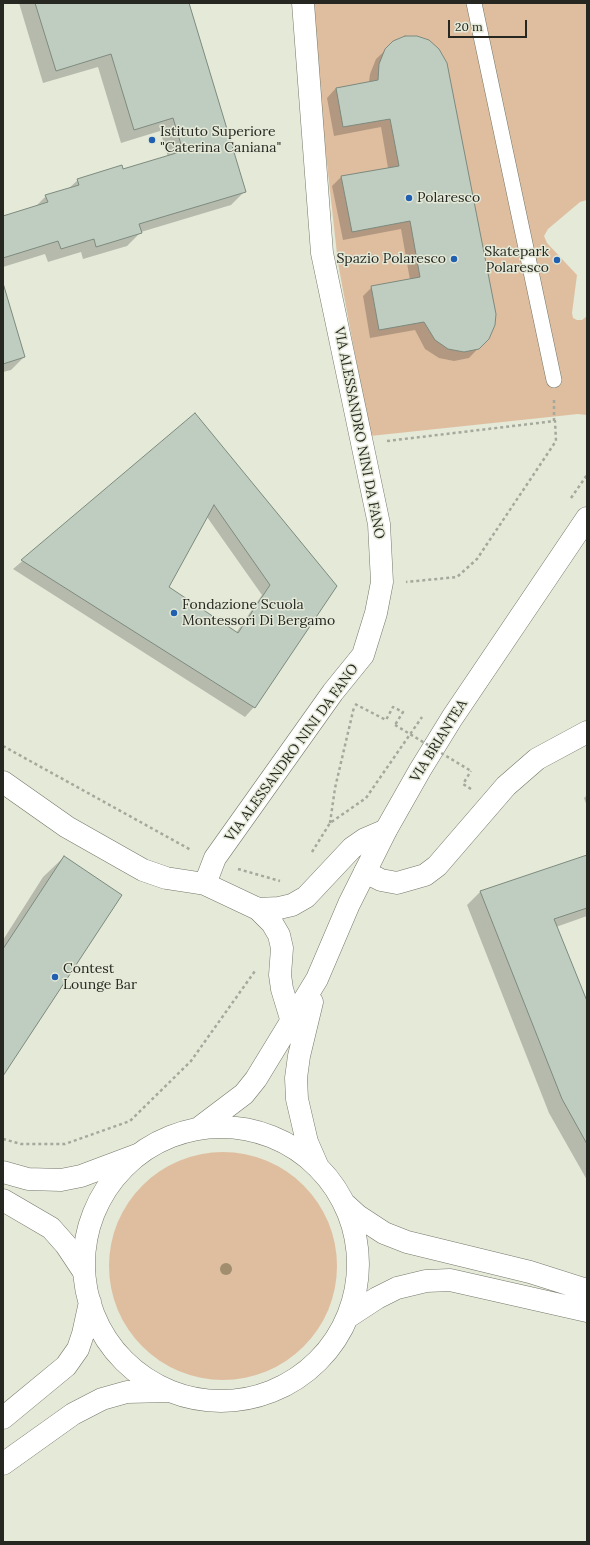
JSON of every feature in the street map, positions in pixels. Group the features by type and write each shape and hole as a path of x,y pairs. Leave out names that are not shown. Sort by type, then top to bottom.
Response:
{"main road":[{"name":"VIA ALESSANDRO NINI DA FANO","path":"205,884 215,858 333,692 363,655 376,613 382,582 382,553 379,524 322,253 304,3"},
{"name":"VIA BRIANTEA","path":"317,979 365,872 386,830 420,770 452,718 587,518"},
{"path":"365,872 381,880 397,883 424,875 437,866 506,786 537,759 587,732"},
{"path":"3,782 67,827 143,870 166,878 205,884 258,909 272,924 279,935 282,948 280,975 282,989 292,1022"},
{"path":"258,909 279,908 292,905 306,897 352,848 365,839 386,830"},
{"path":"199,1128 244,1094 256,1079 317,979"},
{"path":"317,979 299,1056 296,1078 300,1117 307,1142 317,1165"},
{"path":"3,1172 28,1179 61,1180 81,1176 137,1155 167,1138 199,1128 227,1126 258,1131 289,1144 317,1165 331,1181 346,1206 356,1236 358,1252 357,1279 348,1316 337,1336 323,1355 307,1371 285,1385 264,1394 234,1400 204,1400 170,1391 140,1374 115,1350 102,1332 90,1302 84,1272 87,1234 94,1212 103,1194 114,1178 137,1155"},
{"path":"3,1200 51,1228 66,1245 84,1272"},
{"path":"346,1206 358,1216 384,1233 407,1242 530,1272 587,1290"},
{"path":"348,1316 377,1298 397,1288 426,1281 450,1280 587,1311"},
{"path":"3,1418 66,1366 78,1348 87,1323 90,1302"},
{"path":"3,1464 73,1414 102,1399 127,1392 170,1391"}],"lane":[{"path":"474,3 554,380"}],"path":[{"path":"363,444 554,421 556,441 477,559 458,577 404,582"},
{"path":"569,502 587,475"},
{"path":"312,853 330,823 335,788 357,696"},
{"path":"377,715 386,720 393,707 403,712 396,725 471,771 464,784 472,790 476,784"},
{"path":"330,823 366,798 424,713"},
{"path":"3,746 196,853 215,858 238,868 283,882"},
{"path":"227,895 238,868"},
{"path":"3,1139 21,1144 65,1144 130,1121 191,1061 255,972 256,966"}],"shaded area":[{"name":"Spazio Polaresco","path":"312,3 587,3 587,200 580,202 548,229 544,236 547,243 577,275 572,313 573,318 582,320 587,316 587,415 578,414 370,436 338,263 311,19"},
{"path":"212,1152 234,1152 256,1156 267,1160 287,1171 304,1185 318,1202 329,1222 333,1233 337,1255 337,1277 333,1299 329,1310 318,1330 304,1347 287,1361 256,1376 234,1380 212,1380 190,1376 169,1367 150,1354 135,1339 122,1320 113,1299 109,1277 109,1255 113,1233 122,1212 135,1193 150,1178 169,1165 190,1156"}],"building":[{"path":"35,3 189,3 246,192 139,224 142,233 96,247 94,239 61,249 58,241 3,258 3,216 48,202 45,195 79,185 77,179 122,165 123,169 183,151 173,118 134,130 111,54 56,71"},
{"name":"Polaresco","path":"405,36 417,36 429,40 439,49 447,63 496,314 495,325 489,339 479,349 464,352 448,349 435,340 424,322 379,330 371,286 420,277 410,221 352,232 341,176 399,166 390,119 343,127 336,88 378,80 379,64 385,49 393,41"},
{"path":"3,283 25,357 3,364"},
{"path":"195,413 337,586 255,708 21,560","holes":["214,505 270,585 238,633 169,587"]},
{"path":"587,855 587,908 554,919 587,1001 587,1144 562,1099 480,891"},
{"path":"64,856 122,895 3,1076 3,949"}],"place":[{"name":"Istituto Superiore \"Caterina Caniana\"","path":"152,140"},
{"name":"Polaresco","path":"409,198"},
{"name":"Spazio Polaresco","path":"454,259"},
{"name":"Skatepark Polaresco","path":"557,260"},
{"name":"Fondazione Scuola Montessori Di Bergamo","path":"174,613"},
{"name":"Contest Lounge Bar","path":"55,977"}]}
